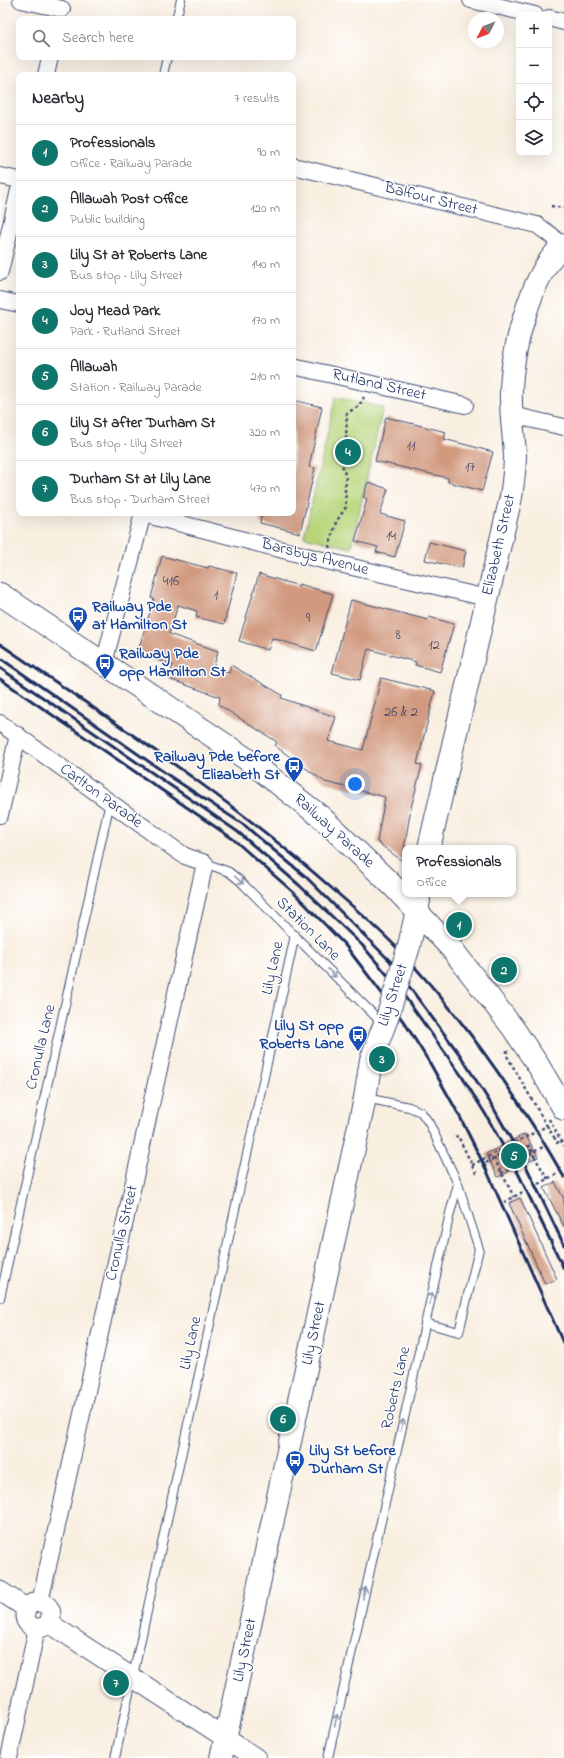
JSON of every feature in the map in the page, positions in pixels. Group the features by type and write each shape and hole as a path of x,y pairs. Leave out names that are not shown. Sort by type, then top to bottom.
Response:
{"main road":[{"name":"Elizabeth Street","path":"430,845 511,497 515,455 511,391 513,369 530,298 546,267 563,246"},
{"name":"Railway Parade","path":"0,594 248,760 321,817 402,889"},
{"name":"Railway Parade","path":"418,903 452,949 484,988 561,1097"},
{"name":"Lily Street","path":"223,1748 365,1098 371,1060 385,1022 409,946 418,903"}],"street":[{"path":"21,0 62,10"},
{"path":"471,0 522,12"},
{"path":"552,19 564,22"},
{"path":"47,72 49,60"},
{"name":"Balfour Street","path":"296,167 537,225 563,246"},
{"path":"0,176 16,179"},
{"path":"0,272 16,203"},
{"path":"0,300 16,303"},
{"name":"Rutland Street","path":"296,367 465,405"},
{"path":"512,415 564,427"},
{"path":"104,663 142,516"},
{"name":"Barsbys Avenue","path":"154,516 326,561 488,598"},
{"name":"Carlton Parade","path":"0,723 185,856 205,863"},
{"path":"0,816 18,735"},
{"name":"Cronulla Street","path":"33,1605 205,863"},
{"path":"0,1591 33,1605 24,1617 28,1625 43,1626 132,1678 223,1748 256,1758"},
{"path":"9,1758 43,1626"}],"lane":[{"path":"177,16 181,0"},
{"path":"164,72 166,60"},
{"name":"Cronulla Lane","path":"0,1298 110,802"},
{"name":"Station Lane","path":"205,863 229,872 239,880 385,1022"},
{"name":"Lily Lane","path":"115,1758 295,935"},
{"path":"365,1098 409,1107 421,1112 429,1123 458,1184 479,1249 459,1332 425,1323"},
{"name":"Roberts Lane","path":"328,1758 425,1323 458,1184"}],"path":[{"path":"552,206 564,208"},
{"path":"326,561 334,527 346,507 344,490 346,478 341,461 346,438 347,413 359,406 369,383"},
{"path":"507,1043 507,1056 557,1142 561,1140 564,1146"},
{"path":"472,1165 547,1126"},
{"path":"455,1138 458,1136 476,1173 473,1175"},
{"path":"533,1152 528,1145 548,1179"},
{"path":"524,1157 543,1147"},
{"path":"499,1151 509,1169"},
{"path":"486,1163 504,1153"},
{"path":"501,1173 534,1156"},
{"path":"494,1158 514,1197"},
{"path":"538,1184 558,1173"},
{"path":"504,1202 523,1192"}],"green space":[{"path":"336,396 383,408 351,548 304,537"}],"building":[{"path":"296,401 322,407 309,467 315,468 300,533 260,523 261,516 296,516"},
{"path":"386,417 446,432 444,439 493,452 482,491 448,482 448,478 375,461"},
{"path":"368,482 388,489 380,514 405,521 395,557 376,552 378,547 355,541 367,499 363,497"},
{"path":"429,542 466,551 462,568 425,560"},
{"path":"162,556 208,568 209,566 237,573 224,624 196,617 197,611 178,605 169,634 218,651 213,669 229,673 231,665 282,695 281,698 336,717 328,741 363,750 381,678 435,691 417,764 422,765 411,808 405,845 402,845 402,861 377,842 385,797 325,782 275,746 277,742 219,705 220,697 169,679 173,665 137,654 154,599 151,598"},
{"path":"259,574 333,594 316,651 272,638 268,650 239,641"},
{"path":"351,600 428,620 429,617 454,624 440,672 415,665 416,662 368,649 360,680 332,673"},
{"path":"525,1134 538,1157 498,1177 486,1154"},
{"path":"555,1182 564,1199 564,1227 544,1188"},
{"path":"520,1198 557,1279 545,1284 509,1203"}],"railway":[{"path":"0,644 214,793 256,825 360,912 421,974 466,1029 508,1087 564,1177"},
{"path":"0,658 171,777 244,825 306,877 390,961 460,1055 493,1107 526,1166 564,1245"},
{"path":"0,668 238,832 299,885 362,945 400,990 461,1075 486,1115 519,1175 564,1269"},
{"path":"0,679 233,839 293,892 345,945 406,1025 431,1065 459,1115 486,1169 564,1345"}],"place":[{"name":"Joy Mead Park","path":"348,452"},
{"name":"Railway Pde at Hamilton St","path":"78,633"},
{"name":"Railway Pde opp Hamilton St","path":"105,680"},
{"name":"Railway Pde before Elizabeth St","path":"294,783"},
{"name":"Professionals","path":"459,925"},
{"name":"Allawah Post Office","path":"504,970"},
{"name":"Lily St opp Roberts Lane","path":"358,1052"},
{"name":"Lily St at Roberts Lane","path":"382,1059"},
{"name":"Allawah","path":"514,1156"},
{"name":"Lily St after Durham St","path":"283,1419"},
{"name":"Lily St before Durham St","path":"295,1477"},
{"name":"Durham St at Lily Lane","path":"116,1683"}]}
